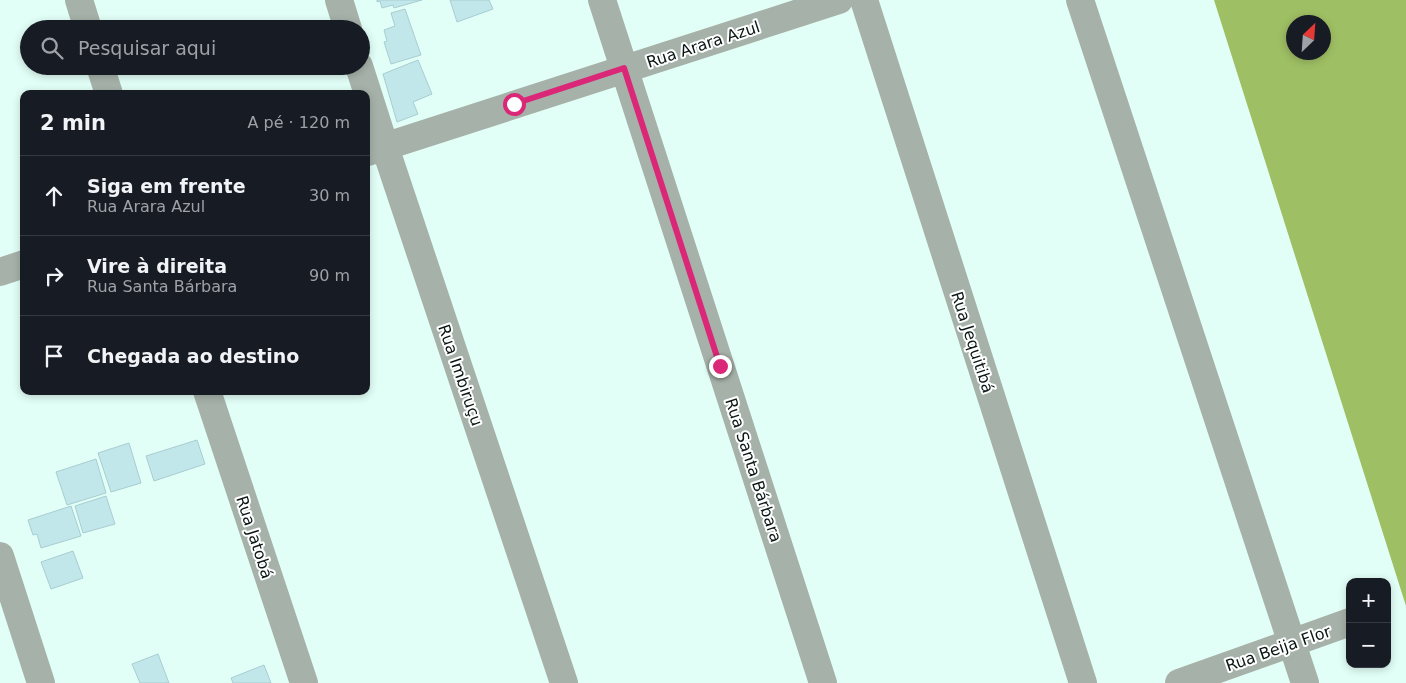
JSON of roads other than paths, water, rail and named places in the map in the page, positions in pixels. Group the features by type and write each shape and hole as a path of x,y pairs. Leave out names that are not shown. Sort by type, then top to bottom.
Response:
{"street":[{"path":"79,0 85,20"},
{"path":"339,0 345,20"},
{"name":"Rua Santa Bárbara","path":"602,0 822,683"},
{"name":"Rua Arara Azul","path":"375,150 839,0"},
{"name":"Rua Jequitibá","path":"864,0 1083,683"},
{"path":"1080,0 1305,683"},
{"path":"103,75 108,90"},
{"name":"Rua Imbiruçu","path":"361,75 364,90"},
{"name":"Rua Imbiruçu","path":"370,124 375,150 564,683"},
{"path":"0,272 20,265"},
{"name":"Rua Jatobá","path":"208,395 304,683"},
{"path":"0,556 41,683"},
{"name":"Rua Beija Flor","path":"1179,683 1347,623"}]}
